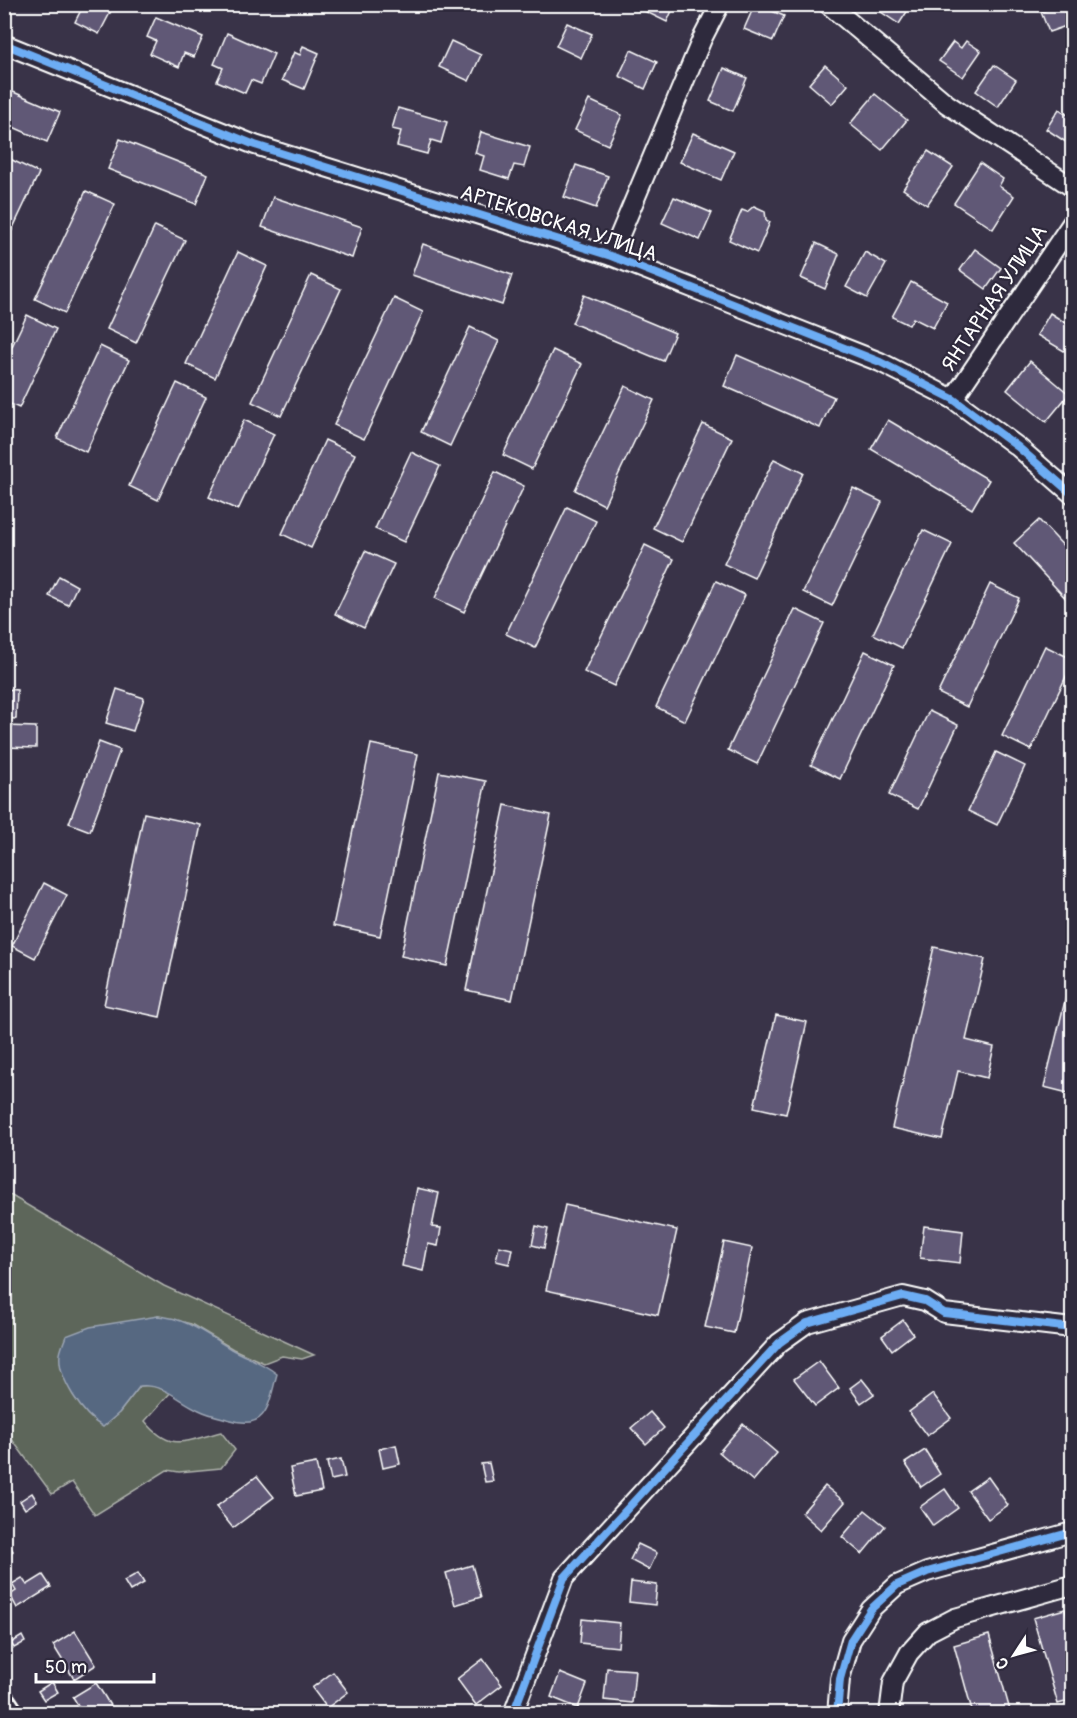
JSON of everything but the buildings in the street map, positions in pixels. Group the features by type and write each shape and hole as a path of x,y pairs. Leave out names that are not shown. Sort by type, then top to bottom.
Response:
{"street":[{"path":"611,256 702,39 720,4"},
{"path":"828,4 947,105 1072,187"},
{"name":"АРТЕКОВСКАЯ УЛИЦА","path":"4,44 255,145 611,256 880,362 953,399 1018,447 1072,494"},
{"name":"ЯНТАРНАЯ УЛИЦА","path":"953,399 1072,223"},
{"path":"513,1713 564,1578 779,1343 795,1330 807,1323 903,1296 925,1301 944,1313 1072,1328"},
{"path":"837,1713 840,1679 851,1640 871,1609 897,1585 927,1572 1072,1532"},
{"path":"889,1713 893,1682 909,1653 928,1632 955,1618 1072,1585"},
{"path":"4,1702 12,1713"}],"green space":[{"path":"5,1192 164,1286 314,1355 302,1359 282,1356 264,1363 233,1349 191,1324 158,1316 119,1413 140,1386 151,1385 171,1392 145,1421 154,1431 171,1441 188,1441 221,1432 235,1450 221,1468 179,1472 167,1470 95,1515 72,1482 52,1494 5,1430"}],"water":[{"path":"158,1316 188,1324 277,1374 269,1404 260,1418 243,1422 215,1416 199,1410 164,1390 148,1386 140,1386 119,1413 103,1427 87,1414 67,1384 60,1363 60,1354 66,1336 90,1327"}],"cycle path":[{"path":"4,44 255,145 611,256 880,362 953,399 1018,447 1072,494"},
{"path":"513,1714 564,1578 779,1343 807,1323 903,1296 925,1301 944,1313 1072,1328"},
{"path":"837,1714 840,1679 851,1640 871,1609 897,1585 927,1572 1072,1532"}]}
